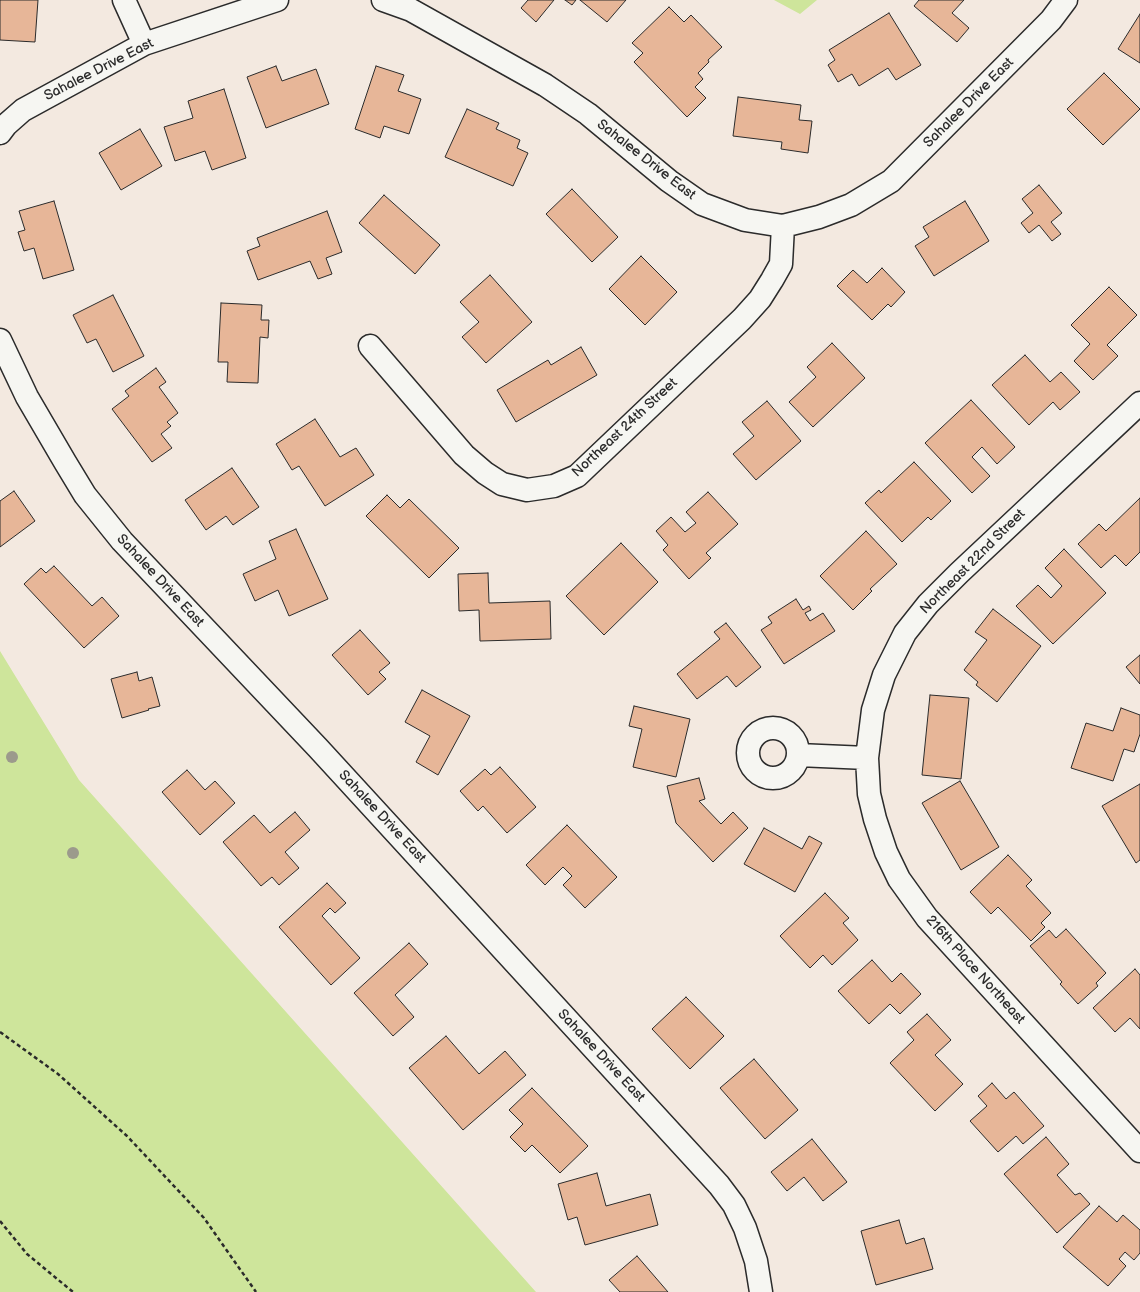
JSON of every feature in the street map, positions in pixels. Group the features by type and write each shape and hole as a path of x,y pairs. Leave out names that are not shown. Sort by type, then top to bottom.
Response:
{"street":[{"path":"124,0 144,44"},
{"name":"Sahalee Drive East","path":"0,133 6,125 23,110 144,44 277,0"},
{"name":"Sahalee Drive East","path":"383,0 411,10 545,86 588,114 668,181 702,204 744,220 783,226 819,217 851,205 891,182 1051,20 1066,0"},
{"name":"Northeast 24th Street","path":"370,346 464,455 485,473 502,484 527,490 554,486 577,476 742,319 760,299 781,264 783,226"},
{"name":"Sahalee Drive East","path":"0,340 27,397 85,495 122,541 318,748 720,1185 734,1205 745,1228 756,1260 761,1292"},
{"name":"Northeast 22nd Street","path":"867,758 873,710 884,675 905,633 928,604 959,573 1140,403"},
{"path":"798,755 867,758"},
{"name":"216th Place Northeast","path":"867,758 869,794 875,819 886,852 904,886 927,918 1140,1151"}],"path":[{"path":"0,1032 58,1074 127,1136 204,1218 256,1292"},
{"path":"0,1221 27,1254 73,1292"}],"green space":[{"path":"774,0 817,0 800,14"},
{"path":"0,651 79,780 536,1292 0,1292"}],"building":[{"path":"0,0 38,0 35,42 0,40"},
{"path":"528,0 554,0 536,22 521,8"},
{"path":"565,0 576,0 572,5"},
{"path":"580,0 626,0 607,22"},
{"path":"919,0 964,0 952,13 969,28 957,42 914,6"},
{"path":"669,7 684,22 691,15 722,47 708,60 709,62 698,73 703,79 695,87 706,98 687,117 634,62 643,53 632,43"},
{"path":"889,13 921,65 896,80 888,68 859,86 852,74 838,82 828,65 835,60 829,50"},
{"path":"1140,14 1140,63 1118,49"},
{"path":"276,66 282,81 316,69 329,104 266,128 247,77"},
{"path":"376,66 404,75 398,91 421,99 409,134 384,126 380,138 355,129"},
{"path":"1104,73 1140,109 1103,145 1067,109"},
{"path":"224,89 246,158 212,170 205,151 175,161 164,127 193,118 188,101"},
{"path":"738,97 801,105 799,120 812,121 808,153 781,149 782,142 733,136"},
{"path":"467,109 499,123 496,129 520,140 517,148 528,153 513,186 445,157"},
{"path":"140,129 162,166 121,190 99,153"},
{"path":"1039,185 1062,213 1051,222 1061,234 1052,241 1039,225 1029,233 1021,223 1033,213 1022,199"},
{"path":"572,189 618,237 592,262 546,214"},
{"path":"384,195 440,245 415,274 359,223"},
{"path":"54,201 74,270 43,279 34,248 24,251 18,232 25,230 19,211"},
{"path":"965,201 989,241 934,276 915,246 929,237 923,227"},
{"path":"327,211 342,252 326,258 332,274 318,279 310,261 258,280 247,251 260,246 257,238"},
{"path":"641,256 677,292 645,325 609,289"},
{"path":"882,268 905,292 891,307 888,304 872,320 837,286 853,270 867,283"},
{"path":"490,275 532,322 486,363 462,337 479,322 460,302"},
{"path":"1109,287 1137,315 1107,345 1118,356 1093,380 1074,361 1090,344 1071,325"},
{"path":"113,295 144,356 113,372 96,339 87,343 73,315"},
{"path":"221,303 262,305 261,320 269,320 268,338 260,337 258,383 227,382 228,362 218,362"},
{"path":"832,343 865,378 813,427 789,402 816,377 807,367"},
{"path":"581,347 597,375 516,422 497,390 548,360 551,365"},
{"path":"1025,355 1050,382 1061,372 1080,392 1060,410 1053,402 1029,425 992,385"},
{"path":"156,368 166,382 159,387 178,413 167,422 171,426 161,434 172,448 152,462 112,409 129,396 125,391"},
{"path":"971,400 1015,447 997,464 982,447 972,457 990,476 972,493 925,443"},
{"path":"767,401 801,441 756,480 733,454 754,436 742,422"},
{"path":"315,419 340,457 356,448 374,475 325,506 299,466 292,470 276,444"},
{"path":"914,462 951,501 931,520 928,517 902,542 865,503 879,490 881,493"},
{"path":"232,468 259,507 233,525 226,516 206,530 185,500"},
{"path":"14,491 35,521 0,547 0,501"},
{"path":"708,492 738,524 706,553 711,558 689,579 663,550 668,545 656,531 671,517 685,532 696,523 686,512"},
{"path":"387,495 400,508 409,499 459,548 429,578 366,516"},
{"path":"1140,498 1140,552 1126,566 1115,555 1101,568 1078,544 1099,524 1106,531"},
{"path":"296,529 328,599 289,616 278,590 255,601 243,574 276,559 269,541"},
{"path":"866,531 897,564 870,589 872,591 853,610 820,576"},
{"path":"621,543 658,582 604,635 566,596"},
{"path":"1064,549 1106,593 1053,644 1016,606 1038,585 1051,598 1062,586 1045,568"},
{"path":"54,566 92,606 102,597 119,616 84,648 24,584 41,568 46,573"},
{"path":"488,573 489,603 550,601 551,639 480,641 479,610 459,611 458,574"},
{"path":"796,599 803,610 809,606 811,610 805,613 810,621 823,613 835,631 784,664 761,630 772,623 768,617"},
{"path":"993,609 1041,646 997,702 976,685 978,682 964,670 987,640 975,632"},
{"path":"726,623 761,667 736,687 727,676 697,699 677,674 720,639 714,632"},
{"path":"360,630 390,663 379,672 386,679 368,695 332,655"},
{"path":"1140,655 1140,684 1126,667"},
{"path":"137,672 139,681 152,677 160,706 122,718 111,679"},
{"path":"422,690 470,716 438,775 416,762 430,736 405,722"},
{"path":"930,695 969,698 961,779 922,775"},
{"path":"634,706 690,719 676,777 633,767 642,729 629,726"},
{"path":"1121,708 1140,715 1140,734 1134,752 1124,749 1113,781 1071,768 1086,723 1113,731"},
{"path":"500,767 536,807 507,833 483,806 478,811 460,791 485,769 491,775"},
{"path":"187,770 205,790 215,781 235,803 200,835 162,792"},
{"path":"699,778 705,799 699,801 721,824 733,812 748,828 713,862 676,823 667,786"},
{"path":"960,781 999,847 961,870 922,803"},
{"path":"1140,784 1140,860 1136,863 1102,806"},
{"path":"295,812 310,830 285,852 299,868 279,885 272,877 261,886 223,842 254,815 270,833"},
{"path":"567,825 617,877 585,908 563,885 572,876 563,867 545,885 526,865"},
{"path":"764,828 802,849 809,836 822,843 795,892 744,864"},
{"path":"1008,855 1032,880 1026,886 1051,913 1041,923 1045,927 1031,941 998,907 991,914 970,892"},
{"path":"327,883 346,903 335,913 330,908 322,916 360,958 331,985 279,927"},
{"path":"825,893 849,918 843,923 858,940 832,965 823,955 810,968 780,936"},
{"path":"1066,929 1106,973 1096,983 1098,986 1078,1004 1060,984 1062,982 1030,946 1049,930 1056,938"},
{"path":"409,943 428,964 395,995 414,1017 393,1036 354,993"},
{"path":"872,960 892,982 901,973 921,994 900,1014 890,1004 869,1024 838,991"},
{"path":"1135,969 1140,975 1140,1029 1130,1018 1115,1032 1093,1008"},
{"path":"686,997 724,1036 690,1069 652,1029"},
{"path":"927,1014 951,1040 935,1055 963,1084 935,1111 890,1063 914,1040 907,1032"},
{"path":"446,1036 479,1074 505,1051 526,1075 463,1130 409,1068"},
{"path":"754,1059 798,1110 765,1139 720,1088"},
{"path":"992,1083 1006,1099 1014,1092 1044,1126 1023,1144 1016,1136 998,1152 970,1121 987,1106 978,1096"},
{"path":"532,1088 588,1146 560,1173 532,1145 525,1152 510,1137 523,1124 509,1110"},
{"path":"1046,1137 1069,1164 1057,1175 1075,1195 1080,1193 1090,1204 1057,1233 1004,1174"},
{"path":"812,1139 847,1182 823,1201 804,1177 787,1191 771,1172"},
{"path":"597,1173 606,1206 650,1194 658,1225 585,1245 577,1217 568,1220 558,1184"},
{"path":"1099,1206 1117,1222 1123,1215 1140,1230 1140,1253 1134,1260 1125,1252 1119,1259 1126,1266 1108,1286 1063,1247"},
{"path":"899,1220 906,1244 924,1238 933,1269 876,1285 861,1231"},
{"path":"637,1256 668,1292 620,1292 609,1280"}]}
